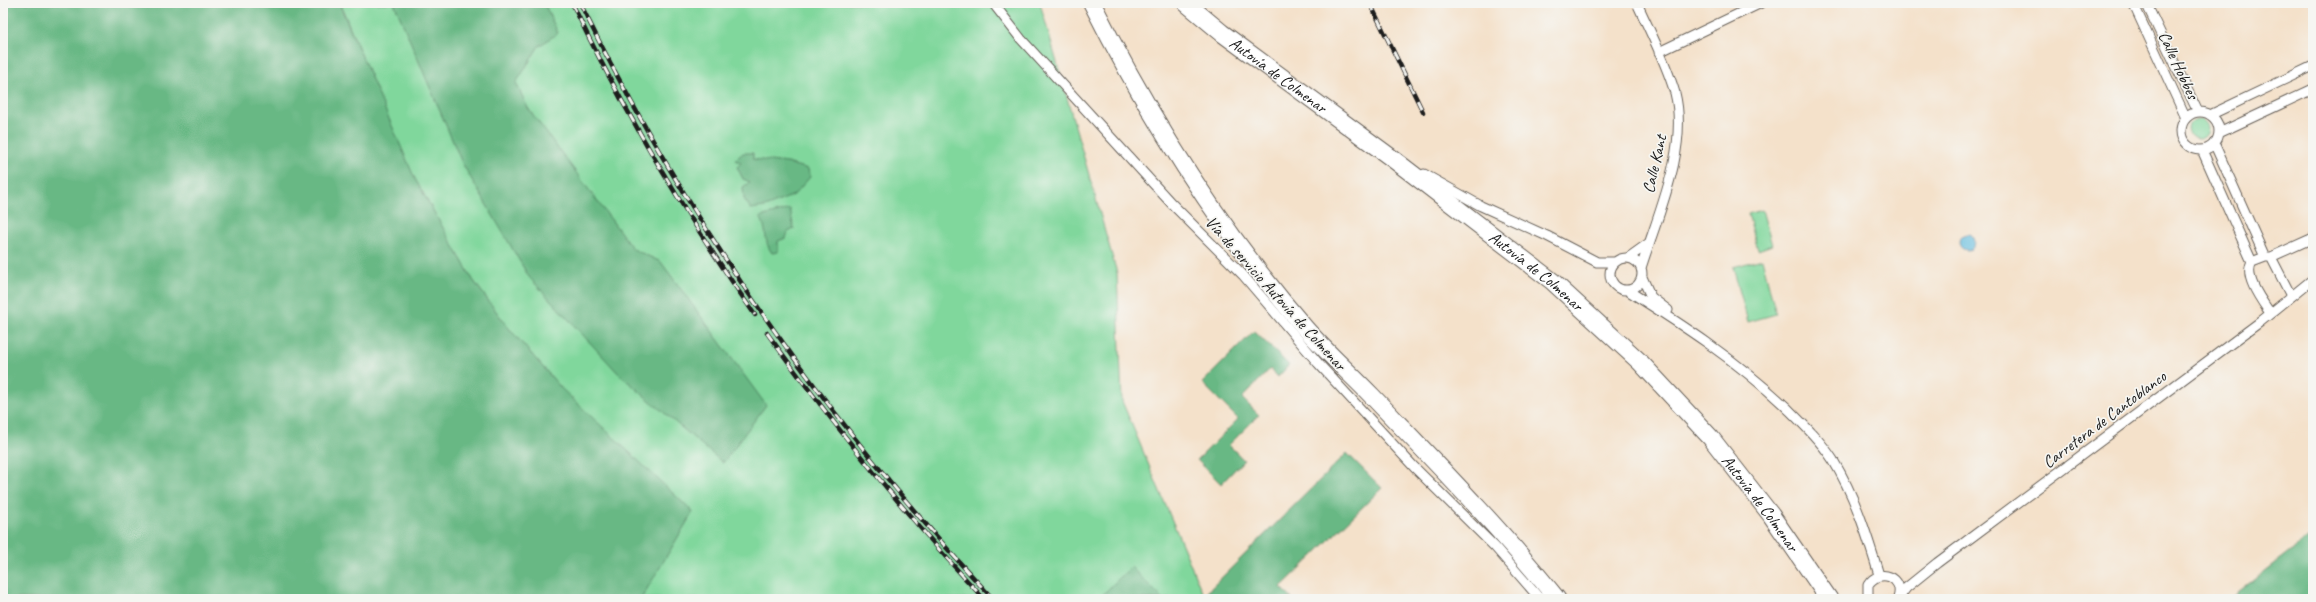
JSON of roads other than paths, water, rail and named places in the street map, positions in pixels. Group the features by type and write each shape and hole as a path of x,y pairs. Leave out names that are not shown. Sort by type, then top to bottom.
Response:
{"highway":[{"path":"1092,3 1118,56 1177,156 1232,235 1306,328 1482,513 1533,569 1557,599"},
{"name":"Autovía de Colmenar","path":"1186,3 1222,33 1393,159 1552,281 1640,362 1711,438 1771,515 1829,599"}],"street":[{"name":"Vía de servicio Autovía de Colmenar","path":"993,3 1021,39 1171,203 1243,275 1303,346 1365,414 1414,467 1495,547 1540,599"},
{"name":"Calle Kant","path":"1637,3 1659,52 1675,94 1678,119 1678,145 1668,185 1641,273"},
{"path":"1659,52 1761,3"},
{"name":"Calle Hobbes","path":"2133,3 2186,118"},
{"name":"Calle Hobbes","path":"2146,3 2198,112"},
{"path":"2210,115 2313,66"},
{"path":"2219,133 2313,89"},
{"path":"2198,112 2210,115 2217,122 2219,133 2214,143 2202,150 2192,148 2184,140 2181,128 2186,118 2198,112"},
{"path":"2214,143 2268,257 2291,296"},
{"path":"2202,150 2252,262 2249,273 2262,301 2270,313"},
{"path":"1393,159 1481,206 1547,236 1596,262 1615,262 1628,258 1649,243"},
{"path":"2252,262 2268,257 2313,238"},
{"path":"1628,258 1638,264 1652,297 1685,326 1754,377 1811,431 1832,460 1849,490 1864,527 1879,575"},
{"path":"1615,262 1610,270 1611,280 1617,288 1626,290 1685,326"},
{"path":"1626,290 1637,286 1641,273"},
{"name":"Carretera de Cantoblanco","path":"1898,599 1914,582 2313,279"},
{"path":"1868,599 1868,585 1874,577 1879,575 1887,575 1896,582 1900,591 1898,599"},
{"path":"1896,582 1914,582"}],"water":[{"path":"1967,234 1973,236 1975,242 1973,248 1967,250 1961,248 1959,242 1961,236"}],"railway":[{"path":"572,3 613,84 657,163 680,202 729,278 755,315"},
{"path":"580,3 622,84 666,163 714,241 764,316 873,462 993,599"},
{"path":"1370,3 1423,112"},
{"path":"767,333 792,368 871,469 984,599"}]}
